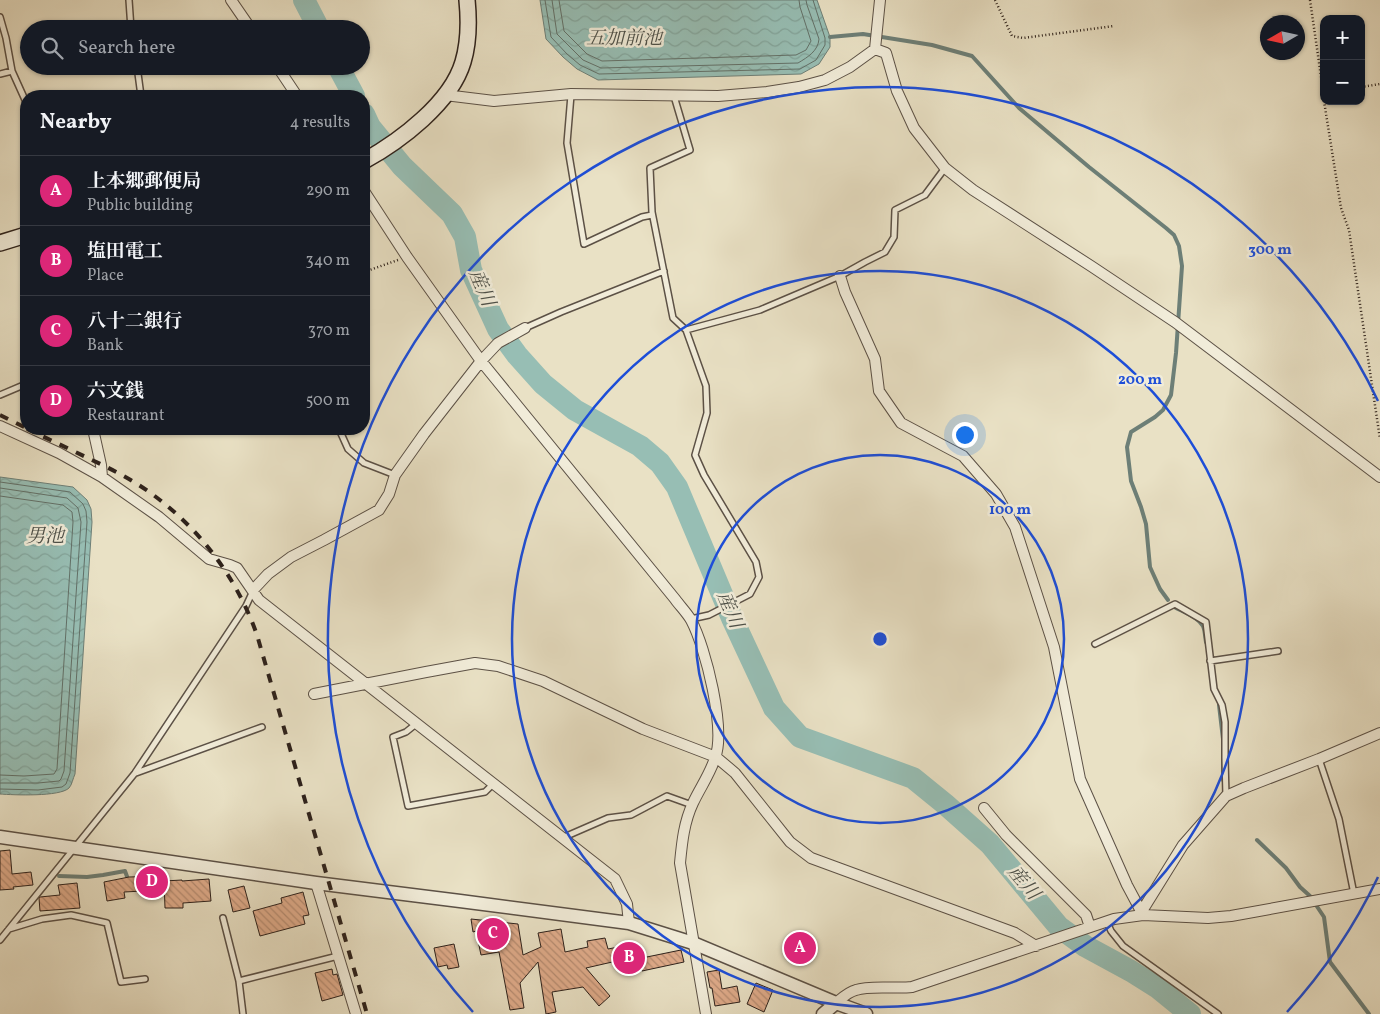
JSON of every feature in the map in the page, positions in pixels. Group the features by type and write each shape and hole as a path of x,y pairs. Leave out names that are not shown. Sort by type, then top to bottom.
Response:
{"main road":[{"path":"370,157 410,131 445,95 455,80 463,62 467,39 467,0"},
{"path":"0,243 20,237"}],"street":[{"path":"231,0 245,20"},
{"path":"445,95 494,101 571,94 718,96 800,87 826,80 875,49 880,0"},
{"path":"875,49 886,53 897,91 914,128 945,168 973,190 1175,322 1380,477"},
{"path":"283,75 293,90"},
{"path":"370,200 407,257 481,360 691,620 700,641 712,685 719,731 716,757 692,805 686,823 680,863 706,1014"},
{"path":"840,276 845,292 876,359 879,391 901,423 963,456 996,494 1015,526 1054,647 1080,779 1127,885 1143,913"},
{"path":"254,590 268,574 291,557 379,510 388,494 395,475 481,360 498,343 525,328"},
{"path":"0,426 59,453 102,477 158,517 209,559 237,568 254,590 259,600 615,879 627,904 629,923"},
{"path":"94,435 102,477"},
{"path":"314,694 475,664 498,666 543,681 643,729 716,757 735,773 790,842 811,858 1041,944"},
{"path":"1143,913 1183,845 1226,796 1380,733"},
{"path":"984,808 1006,835 1086,916 1088,928"},
{"path":"0,837 316,883 629,923 693,943 866,1014"},
{"path":"316,883 356,1014"},
{"path":"823,1014 847,994 855,990 865,987 912,987 1114,919 1143,913 1208,918 1231,916 1380,889"}],"lane":[{"path":"128,0 130,20"},
{"path":"0,19 6,38 12,71 21,90"},
{"path":"0,74 12,71"},
{"path":"138,75 140,90"},
{"path":"571,94 567,143 584,244 642,217 652,215"},
{"path":"674,96 690,150 650,168 652,215 673,318 686,330 706,386 707,413 695,455 704,475 756,562 759,577 750,594 709,615 691,620"},
{"path":"686,330 760,310 840,276 885,252 894,237 895,210 925,196 945,168"},
{"path":"525,328 664,271"},
{"path":"0,395 20,387"},
{"path":"342,435 348,450 364,463 395,475"},
{"path":"0,940 135,773 246,606 254,590"},
{"path":"1095,644 1175,604 1206,622 1214,689 1222,704 1225,722 1226,796"},
{"path":"1210,661 1278,651"},
{"path":"416,724 406,732 393,737 408,806 485,792 493,784"},
{"path":"135,773 262,727"},
{"path":"1319,759 1339,819 1354,894"},
{"path":"562,838 608,818 631,816 667,796 692,805"},
{"path":"9,929 42,919 71,915 107,923 121,982 145,979"},
{"path":"223,918 239,981 243,1014"},
{"path":"1107,922 1111,931 1123,946 1218,1014"},
{"path":"239,981 339,956"}],"path":[{"path":"995,0 1012,36 1023,38 1114,26"},
{"path":"1310,0 1320,72"},
{"path":"1365,86 1380,84"},
{"path":"1325,105 1341,208 1349,230 1380,439"},
{"path":"370,270 407,257"}],"water":[{"name":"五加前池","path":"540,0 817,0 830,37 830,47 819,64 801,74 598,80 577,69 546,39"},
{"name":"男池","path":"0,477 73,487 87,500 91,509 92,522 75,774 69,788 56,793 36,795 0,794"}],"building":[{"path":"10,850 12,874 31,872 33,885 0,890 0,851"},
{"path":"161,876 162,890 124,892 125,898 107,901 104,882 129,877"},
{"path":"209,879 211,901 183,903 183,908 165,908 164,881"},
{"path":"77,883 80,908 40,911 40,897 60,895 58,885"},
{"path":"244,886 250,908 233,912 228,890"},
{"path":"303,892 309,915 303,916 305,924 260,936 253,911 282,903 281,898"},
{"path":"471,919 518,924 523,955 541,947 538,933 561,929 565,952 588,947 587,941 605,938 608,949 634,944 637,959 681,950 684,962 642,971 641,968 623,972 621,960 586,968 610,996 599,1006 583,987 552,992 556,1012 546,1014 538,962 520,983 524,1008 510,1010 499,952 481,955 476,931 473,932"},
{"path":"454,944 459,967 448,969 447,965 438,967 434,948"},
{"path":"332,969 333,975 337,974 343,995 322,1001 315,973"},
{"path":"719,970 722,989 737,986 740,1002 715,1006 707,972"},
{"path":"756,983 773,990 764,1012 747,1004"}],"waterway":[{"name":"産川","path":"304,0 314,20"},
{"path":"830,37 863,34 932,45 972,56 1019,108 1174,235 1179,246 1182,266 1171,395 1163,410 1131,432 1127,447 1131,481 1146,524 1150,567 1160,589 1168,600"},
{"name":"産川","path":"343,75 351,90"},
{"name":"産川","path":"370,127 402,166 452,214 465,237 471,270 498,329 517,355 543,384 575,410 640,446 660,463 677,487 732,618 774,708 800,737 913,778 990,844 1059,927 1085,946 1158,988 1190,1014"},
{"path":"1176,608 1191,615 1201,623 1206,642"},
{"path":"1219,705 1223,739 1223,780"},
{"path":"1257,840 1286,868 1300,887 1310,896 1324,917 1330,962 1369,1014"},
{"path":"59,876 87,877 125,871 129,882"}],"railway":[{"path":"0,415 20,425"},
{"path":"40,435 115,471 152,494 186,523 201,539 215,556 239,594 257,635 367,1014"}],"place":[{"name":"六文銭","path":"152,882"},
{"name":"八十二銀行","path":"493,934"},
{"name":"上本郷郵便局","path":"800,948"},
{"name":"塩田電工","path":"629,958"}]}
